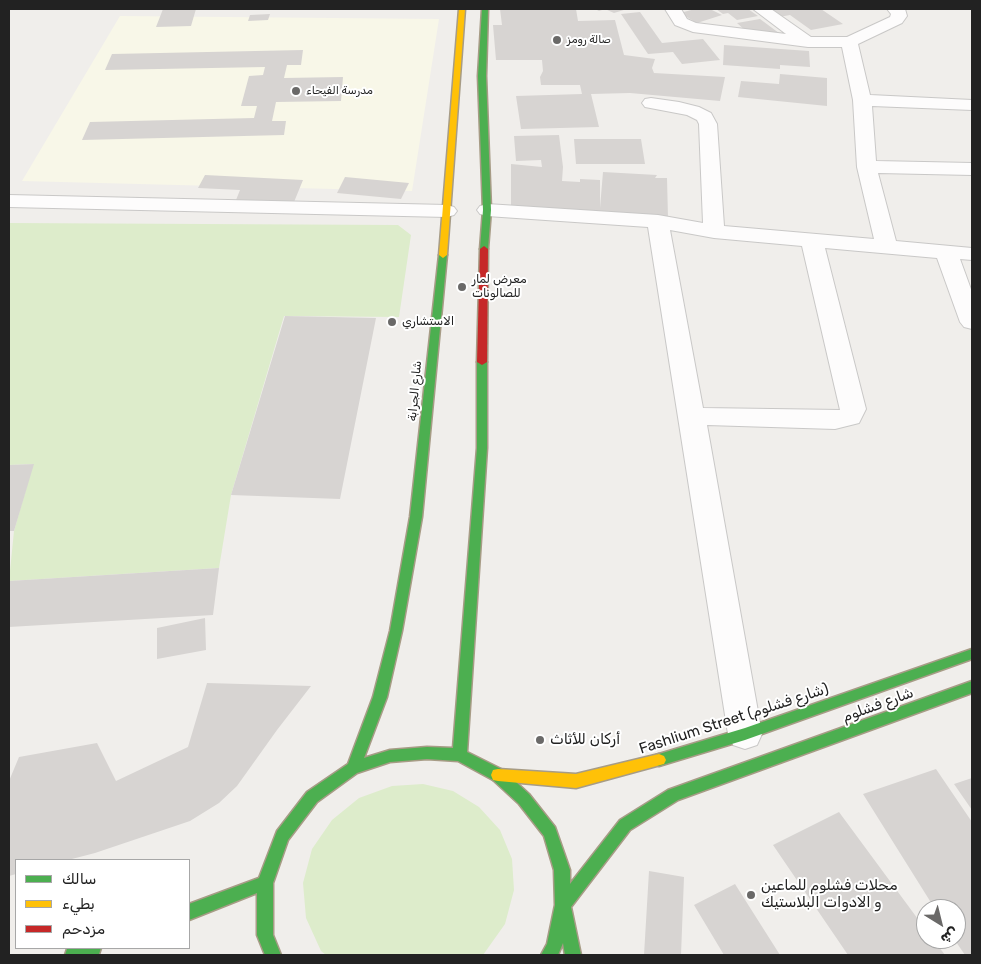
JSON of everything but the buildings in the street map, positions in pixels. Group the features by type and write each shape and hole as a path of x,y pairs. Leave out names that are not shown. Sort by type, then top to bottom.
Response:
{"main road":[{"name":"شارع الجرابة","path":"460,755 482,448 482,333 484,243 487,210 462,9"},
{"name":"شارع الجرابة","path":"353,768 380,697 396,630 416,518 447,211 469,76 485,9"},
{"name":"Fashlium Street (شارع فشلوم)","path":"498,775 576,781 651,763 745,734 972,654"},
{"name":"شارع فشلوم","path":"563,905 625,825 673,796 972,687"},
{"path":"273,955 265,935 265,884 282,836 312,796 353,768 390,756 427,753 460,755 498,775 524,799 550,832 562,870 563,905 573,955"},
{"path":"190,912 265,884"},
{"path":"549,955 554,947 563,905"},
{"path":"74,955 91,949"}],"street":[{"path":"672,9 680,22 693,28 808,42 849,42 864,37 896,20 899,12 895,9"},
{"path":"761,9 808,42"},
{"path":"849,42 862,100 867,167 886,246"},
{"path":"862,100 972,105"},
{"path":"651,104 679,107 694,111 704,117 708,124 714,232"},
{"path":"867,167 972,170"},
{"path":"9,201 447,211"},
{"path":"487,210 658,221 714,232 972,254"},
{"path":"658,221 745,734"},
{"path":"692,416 835,420 850,417 853,409 812,241"},
{"path":"946,252 972,322"}],"shaded area":[{"path":"120,16 439,19 412,191 22,181"}],"green space":[{"path":"9,223 398,225 411,235 399,317 284,316 231,495 219,568 9,581 14,531 33,464 9,465"},
{"path":"423,784 453,791 479,807 500,830 512,859 514,890 505,924 483,955 326,955 321,951 306,918 303,883 312,849 332,820 359,798 392,786"}],"traffic: fast":[{"path":"484,249 487,210 482,76 485,9"},
{"path":"353,768 380,697 396,631 416,517 443,255"},
{"path":"460,755 482,448 482,362"},
{"path":"659,760 745,734 972,654"},
{"path":"549,955 554,947 563,905 625,825 673,795 972,687"},
{"path":"273,955 265,935 265,883 282,836 312,797 353,768 390,756 427,753 460,755 498,775 524,799 550,832 562,870 563,905 573,955"},
{"path":"190,912 265,883"},
{"path":"73,955 90,949"}],"traffic: slow":[{"path":"443,255 462,9"},
{"path":"498,775 576,781 659,760"}],"traffic: jam":[{"path":"482,362 484,249"}],"place":[{"name":"صالة رومز","path":"557,40"},
{"name":"مدرسة الفيحاء","path":"296,91"},
{"name":"معرض لمار للصالونات","path":"462,287"},
{"name":"الاستشاري","path":"392,322"},
{"name":"أركان للأثاث","path":"540,740"},
{"name":"محلات فشلوم للماعين و الادوات البلاستيك","path":"751,895"}]}
